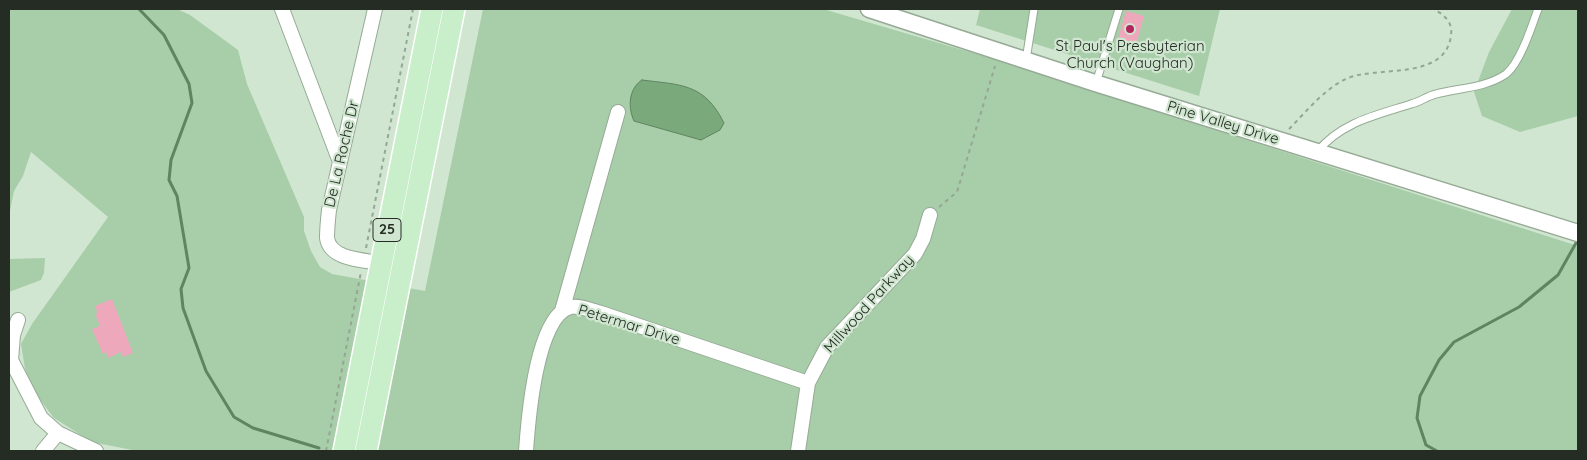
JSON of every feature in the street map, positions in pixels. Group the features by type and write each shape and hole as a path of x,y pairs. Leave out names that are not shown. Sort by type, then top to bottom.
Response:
{"main road":[{"name":"25","path":"344,451 372,261 432,9"},
{"name":"25","path":"366,451 454,9"}],"street":[{"path":"282,9 340,162"},
{"name":"De La Roche Dr","path":"372,261 343,256 334,251 327,240 329,210 375,9"},
{"name":"Pine Valley Drive","path":"869,9 1096,84 1578,233"},
{"path":"562,311 618,112"},
{"name":"Millwood Parkway","path":"798,451 808,383 827,347 915,254 923,239 930,214"},
{"name":"Petermar Drive","path":"526,451 532,381 552,323 562,311 572,307 601,313 808,383"},
{"path":"18,320 13,334 11,349 13,369 41,418 58,433 96,451"},
{"path":"43,451 58,433"}],"lane":[{"path":"1026,60 1034,9"},
{"path":"1096,84 1119,9"},
{"path":"1317,152 1326,140 1349,125 1414,104 1434,94 1487,83 1507,73 1527,41 1538,9"}],"path":[{"path":"326,451 372,261 413,9"},
{"path":"1278,140 1310,107 1346,78 1361,74 1408,70 1425,65 1442,54 1450,42 1452,27 1446,18 1434,9"},
{"path":"930,214 957,192 999,52"}],"shaded area":[{"path":"9,9 177,9 190,15 238,50 247,84 304,217 304,231 311,251 320,267 332,274 425,291 483,9 823,9 997,60 1578,246 1578,451 137,451 92,442 54,418 35,393 25,369 21,344 32,324 108,217 31,152 23,176 14,191 9,216"},
{"path":"980,9 1220,9 1199,96 976,25"},
{"path":"1512,9 1578,9 1578,116 1520,132 1482,116 1474,92 1489,52"},
{"path":"642,80 680,85 700,93 716,110 724,123 720,130 701,140 634,121 630,99 634,88"},
{"path":"45,258 44,273 41,280 9,292 9,259"}],"building":[{"name":"St Paul's Presbyterian Church (Vaughan)","path":"1126,11 1144,16 1135,48 1117,42"},
{"path":"112,299 133,353 123,357 121,352 108,358 106,352 103,354 92,329 100,326 95,306"}],"waterway":[{"path":"139,9 164,35 189,84 192,103 171,160 169,180 177,196 189,268 181,289 183,308 206,371 234,417 253,428 319,448"},
{"path":"1437,451 1426,445 1417,418 1420,396 1439,360 1454,342 1519,307 1558,275 1576,243"}],"place":[{"name":"St Paul's Presbyterian Church (Vaughan)","path":"1130,29"}]}
